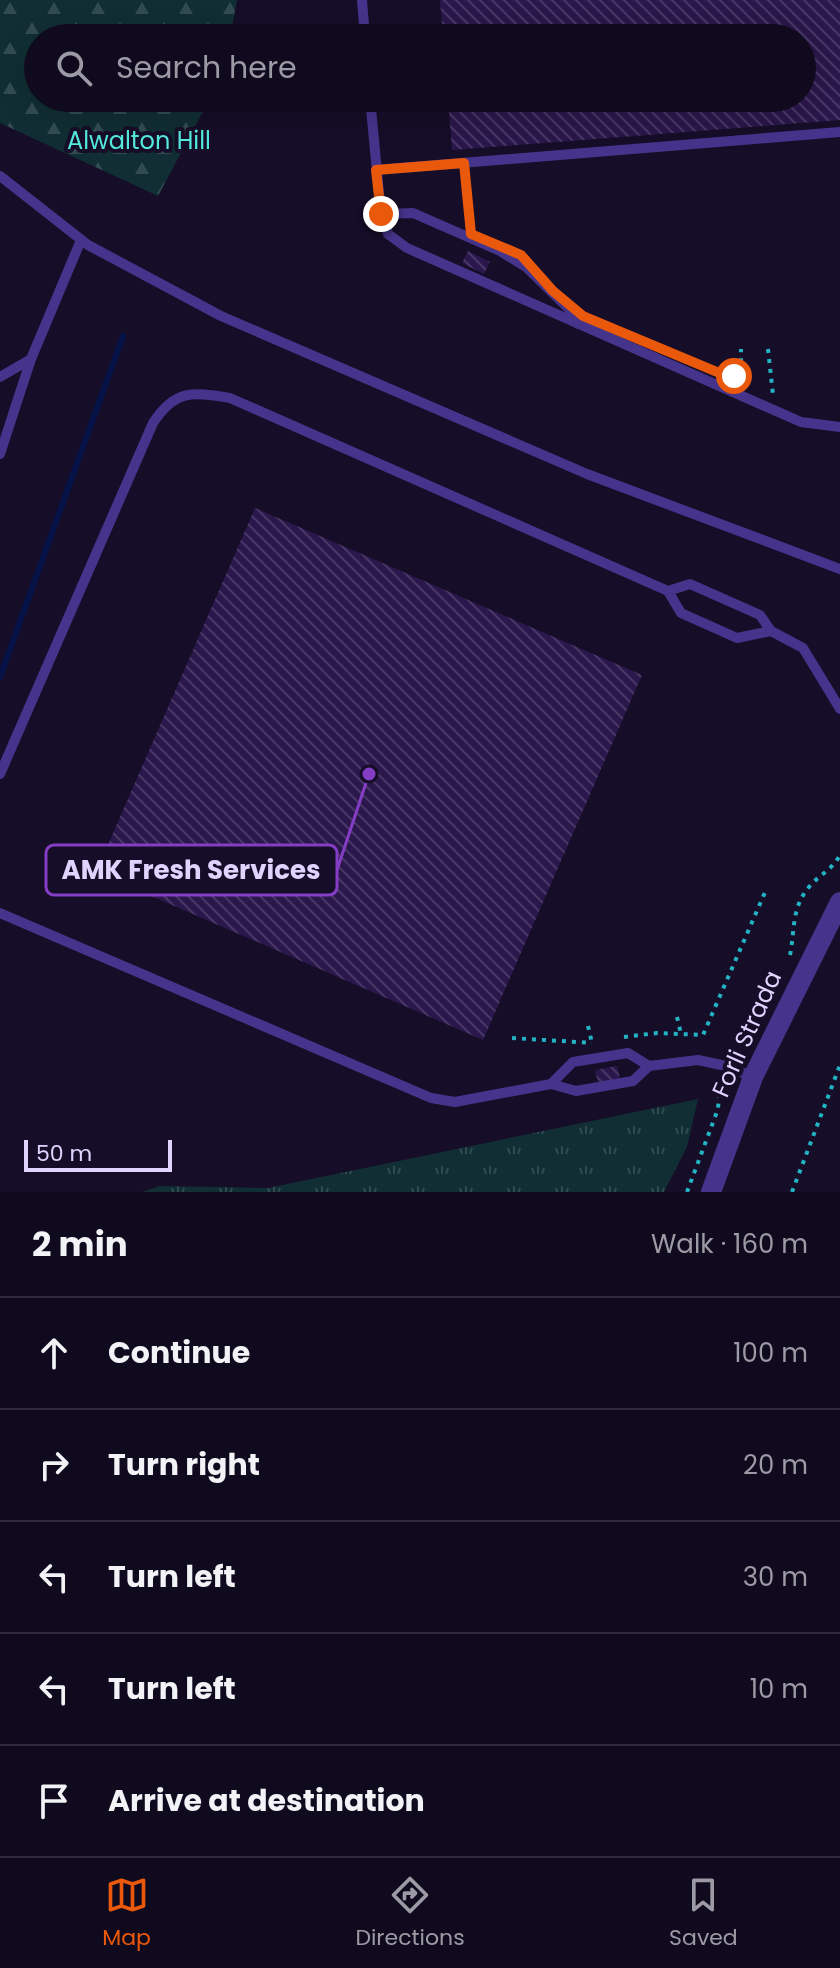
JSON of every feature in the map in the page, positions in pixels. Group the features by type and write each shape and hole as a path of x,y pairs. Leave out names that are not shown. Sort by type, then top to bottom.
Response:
{"street":[{"name":"Forli Strada","path":"711,1192 753,1077 840,902"}],"lane":[{"path":"362,0 364,24"},
{"path":"371,112 381,214 388,234 407,248 801,422 840,427"},
{"path":"376,170 840,132"},
{"path":"1,179 81,240 123,267 221,316 587,474 840,569"},
{"path":"381,214 413,213 500,251 526,267 574,314 578,324"},
{"path":"0,454 31,359 81,240"},
{"path":"0,377 31,359"},
{"path":"0,774 153,423 174,398 199,393 230,398 668,591 681,613 737,638 771,631"},
{"path":"668,591 690,584 760,615 771,631 803,648 840,709"},
{"path":"0,913 431,1098 455,1102 551,1084 576,1091 633,1081 649,1066 698,1060 726,1066 753,1077"},
{"path":"551,1084 573,1062 628,1053 649,1066"}],"path":[{"path":"464,163 471,234"},
{"path":"740,382 729,377 741,370 741,349"},
{"path":"762,391 775,398 768,349"},
{"path":"785,965 791,953 792,920 805,892 834,866 840,855"},
{"path":"618,1038 657,1033 703,1035 766,890"},
{"path":"734,1049 738,1040 753,1027 766,1002"},
{"path":"677,1017 681,1034"},
{"path":"588,1026 592,1043"},
{"path":"512,1038 592,1043 605,1041"},
{"path":"792,1192 840,1065"},
{"path":"687,1192 718,1109 717,1087"}],"green space":[{"name":"Alwalton Hill","path":"0,0 237,0 233,24 24,24 24,112 203,112 158,196 0,123"},
{"path":"698,1099 687,1147 664,1192 142,1192 160,1186 268,1188"}],"building":[{"path":"440,0 840,0 840,120 452,150 449,112 816,112 816,24 442,24"},
{"path":"468,251 490,262 484,274 462,263"},
{"path":"255,508 642,675 483,1040 96,872"},
{"path":"617,1066 620,1079 598,1083 595,1070"}],"waterway":[{"path":"0,677 123,336"}],"place":[{"name":"AMK Fresh Services","path":"369,774"}],"route":[{"path":"381,214 376,170 464,163 471,234 521,255 553,291 583,316 729,377 734,376"}]}
